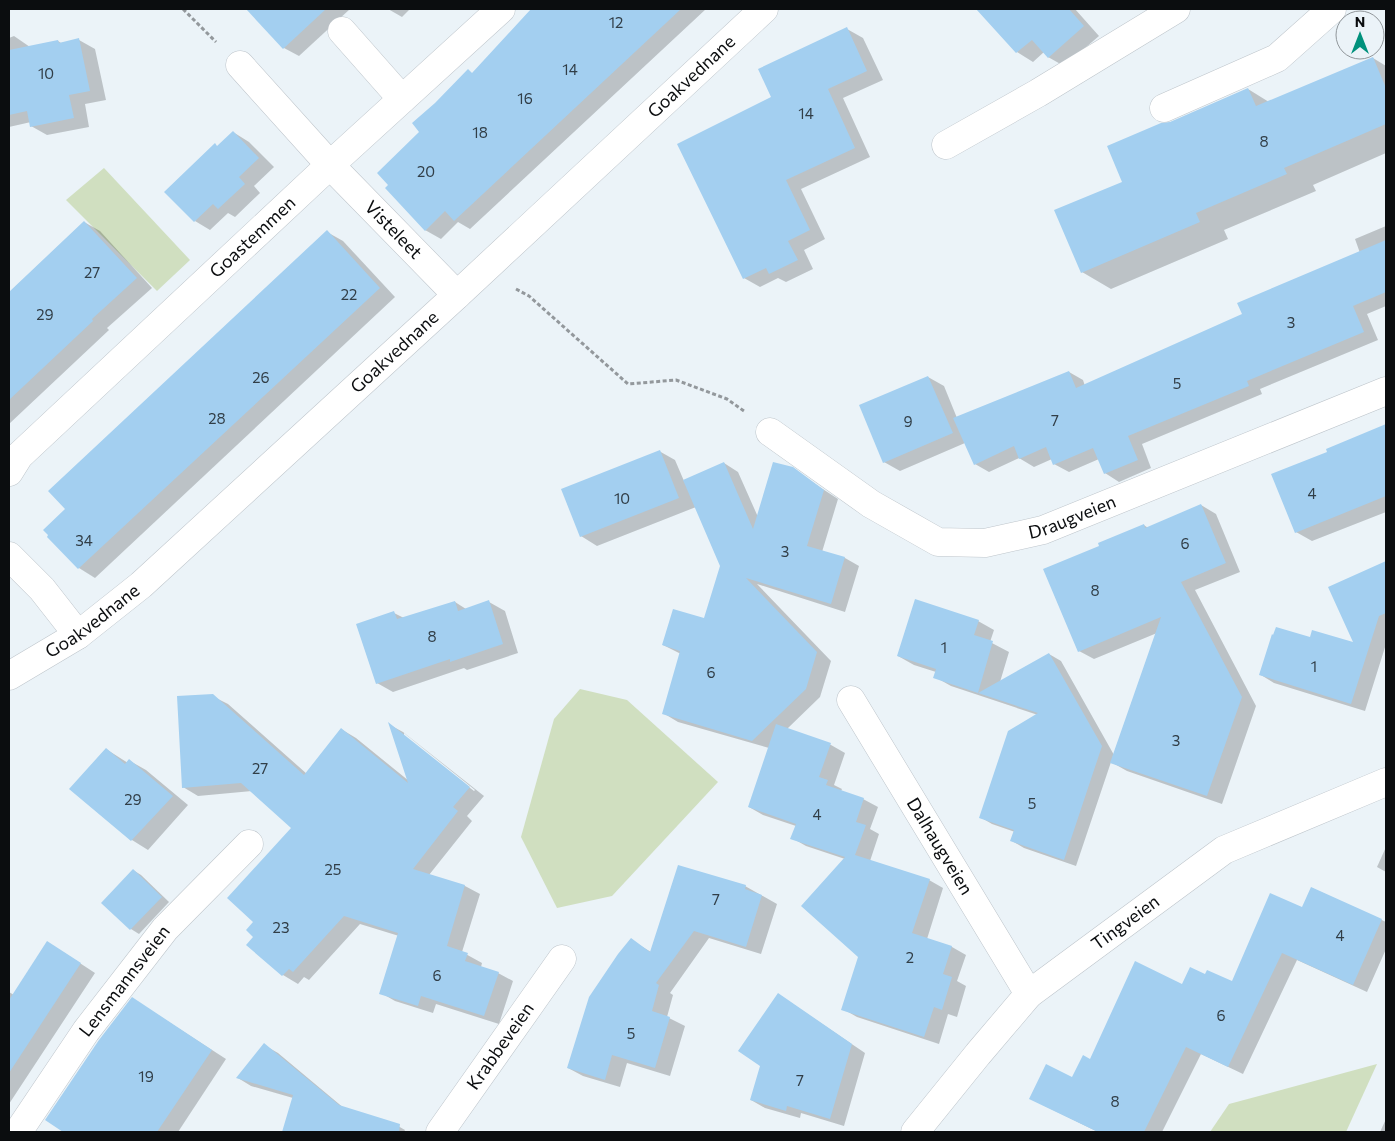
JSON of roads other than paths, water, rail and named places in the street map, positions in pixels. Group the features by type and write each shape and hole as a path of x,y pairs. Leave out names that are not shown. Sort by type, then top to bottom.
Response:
{"street":[{"name":"Goastemmen","path":"9,472 19,456 330,165 501,9"},
{"name":"Goakvednane","path":"9,676 78,635 141,585 482,272 764,9"},
{"path":"946,145 1176,9"},
{"path":"1164,108 1277,58 1332,9"},
{"path":"342,31 402,99"},
{"name":"Visteleet","path":"240,65 330,165 457,295"},
{"name":"Draugveien","path":"770,432 871,504 938,542 984,543 1043,530 1386,390"},
{"path":"9,556 42,589 78,635"},
{"name":"Dalhaugveien","path":"850,700 1030,994"},
{"name":"Tingveien","path":"916,1132 978,1054 1030,994 1224,850 1386,782"},
{"name":"Lensmannsveien","path":"18,1132 86,1031 165,929 249,844"},
{"name":"Krabbeveien","path":"440,1132 562,959"}]}
